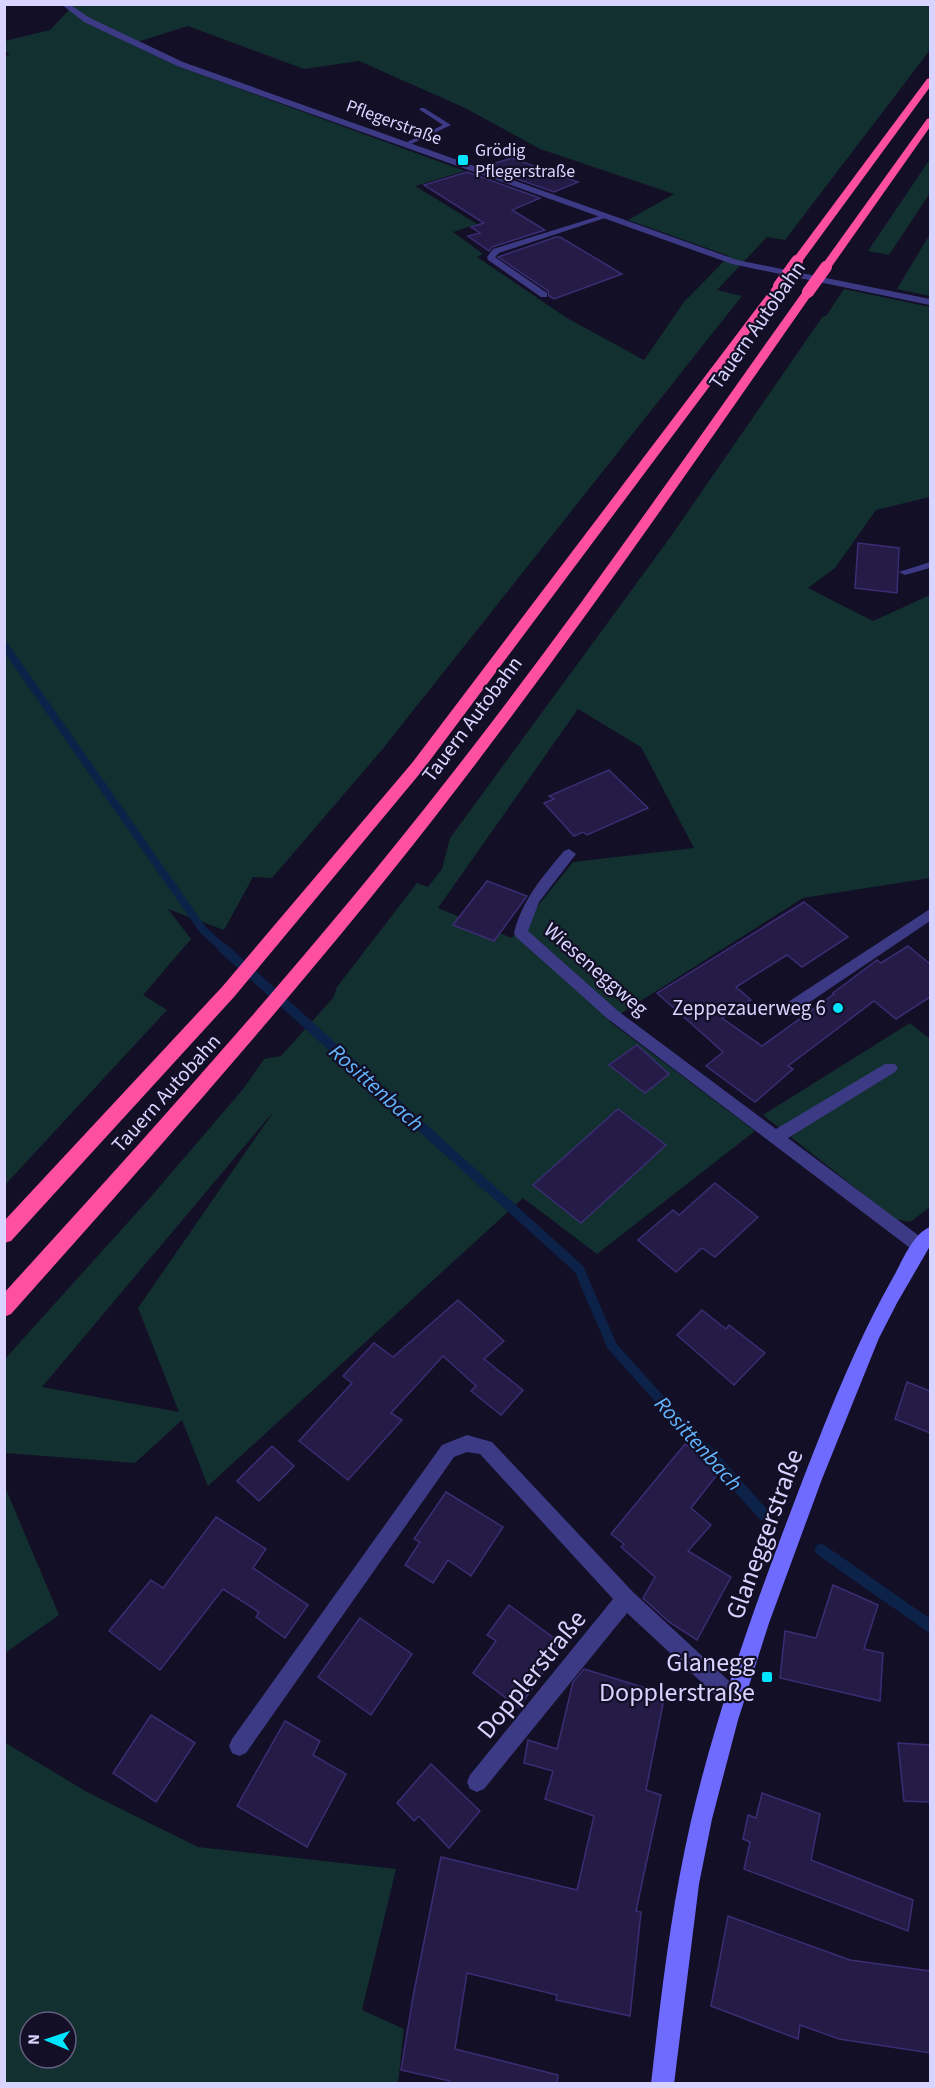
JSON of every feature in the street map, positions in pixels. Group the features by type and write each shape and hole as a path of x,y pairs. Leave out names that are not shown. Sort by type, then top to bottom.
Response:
{"highway":[{"name":"Tauern Autobahn","path":"4,1235 228,992 417,767 532,617 930,81"},
{"name":"Tauern Autobahn","path":"4,1308 260,1021 452,783 553,649 930,121"}],"street":[{"name":"Pflegerstraße","path":"64,4 87,20 180,64 735,262 930,302"},
{"path":"905,572 930,565"},
{"name":"Wieseneggweg","path":"569,854 544,884 524,916 521,933 614,1015 776,1137 925,1240"},
{"path":"784,1012 930,914"},
{"path":"776,1137 890,1068"},
{"name":"Glaneggerstraße","path":"662,2084 678,1951 701,1820 734,1699 787,1545 853,1377 882,1311 925,1240"},
{"path":"239,1746 448,1451 457,1444 470,1442 486,1448 626,1599 734,1699"},
{"name":"Dopplerstraße","path":"477,1782 626,1599"}],"lane":[{"path":"407,144 448,125 422,109"},
{"path":"544,295 492,260 491,257 496,251 606,216"}],"green space":[{"path":"61,4 930,5 930,50 785,240 767,237 717,290 742,296 381,751 272,878 253,877 224,930 168,909 191,939 143,995 167,1010 5,1185 4,56 10,55 5,50 5,41 50,30 69,10","holes":["188,26 304,69 359,61 465,108 540,149 674,194 628,220 729,256 684,302 644,360 567,318 477,257 483,254 453,232 477,224 415,186 465,171 177,66 131,44"]},
{"path":"930,159 930,193 889,255 868,251"},
{"path":"930,234 930,296 897,289"},
{"path":"844,289 930,307 930,497 876,510 835,568 808,588 873,621 930,595 930,878 803,898 609,1021 755,1131 597,1254 523,1198 208,1486 182,1420 135,1463 5,1453 4,1360 149,1199 244,1088 264,1059 281,1056 333,998 337,987 417,883 428,887 442,869 450,838 669,539 823,316 826,316","holes":["578,709 641,747 694,848 573,862 512,938 438,908","274,1111 138,1308 179,1412 42,1387"]},
{"path":"910,1023 930,1039 930,1207 910,1222 895,1219 763,1115"},
{"path":"5,1487 59,1615 4,1653"},
{"path":"4,1742 87,1792 198,1847 396,1869 362,2010 404,2029 398,2083 5,2083"}],"building":[{"path":"512,158 578,182 554,192 483,167"},
{"path":"467,172 540,198 512,210 545,230 492,247 489,251 468,236 480,233 471,227 484,223 424,185"},
{"path":"560,237 622,274 554,299 549,296 548,291 498,257"},
{"path":"858,543 899,548 897,593 855,588"},
{"path":"609,770 648,808 587,835 583,832 574,836 544,803 554,799 549,796"},
{"path":"487,881 527,896 494,941 453,925"},
{"path":"804,902 848,937 802,967 787,955 736,987 751,1000 722,1018 762,1046 877,960 881,963 908,946 930,964 930,997 896,1019 874,1001 788,1066 793,1069 755,1102 706,1066 723,1052 657,993"},
{"path":"637,1045 669,1074 645,1093 609,1065"},
{"path":"618,1109 666,1145 581,1223 533,1185"},
{"path":"715,1183 758,1217 715,1257 702,1248 676,1272 638,1240 673,1210 679,1215"},
{"path":"458,1300 504,1341 484,1359 523,1390 501,1415 471,1391 476,1386 443,1356 391,1413 402,1420 348,1480 299,1441 352,1383 343,1376 374,1343 393,1357"},
{"path":"702,1310 726,1329 729,1325 765,1353 734,1385 677,1335"},
{"path":"907,1382 930,1391 930,1433 895,1419"},
{"path":"685,1444 720,1471 691,1508 711,1525 688,1551 731,1577 697,1640 669,1622 643,1598 655,1577 621,1547 624,1544 611,1534"},
{"path":"272,1446 294,1466 259,1501 237,1481"},
{"path":"446,1492 503,1527 471,1576 448,1560 433,1583 405,1565 420,1542 414,1539"},
{"path":"216,1517 266,1549 253,1568 308,1605 285,1638 256,1617 259,1612 223,1589 160,1670 109,1631 151,1580 163,1588"},
{"path":"833,1585 878,1605 864,1649 883,1653 880,1701 780,1678 785,1631 816,1638"},
{"path":"509,1605 562,1644 519,1708 473,1673 496,1641 487,1635"},
{"path":"360,1618 412,1654 371,1715 318,1677"},
{"path":"584,1669 665,1694 646,1790 661,1795 636,1911 641,1912 630,2016 556,2000 557,1995 467,1973 455,2049 558,2075 557,2084 450,2084 450,2081 401,2070 441,1857 577,1890 594,1816 545,1799 553,1771 524,1763 528,1740 557,1749 573,1682"},
{"path":"151,1715 195,1743 156,1802 113,1773"},
{"path":"285,1721 320,1741 313,1755 346,1774 307,1847 237,1806"},
{"path":"898,1743 930,1745 930,1802 904,1801"},
{"path":"431,1764 480,1811 449,1848 419,1816 414,1821 397,1803"},
{"path":"762,1793 820,1814 811,1860 913,1900 908,1931 744,1869 750,1842 743,1839 748,1815 756,1818"},
{"path":"728,1916 850,1960 930,1971 930,2053 839,2039 800,2025 798,2039 711,2006"}],"waterway":[{"name":"Rosittenbach","path":"4,645 203,930 224,949"},
{"name":"Rosittenbach","path":"223,948 579,1269 612,1346 706,1451"},
{"name":"Rosittenbach","path":"705,1449 763,1514"},
{"name":"Rosittenbach","path":"821,1550 930,1626"}],"place":[{"name":"Grödig Pflegerstraße","path":"463,160"},
{"name":"Zeppezauerweg 6","path":"838,1008"},
{"name":"Glanegg Dopplerstraße","path":"767,1677"}]}
